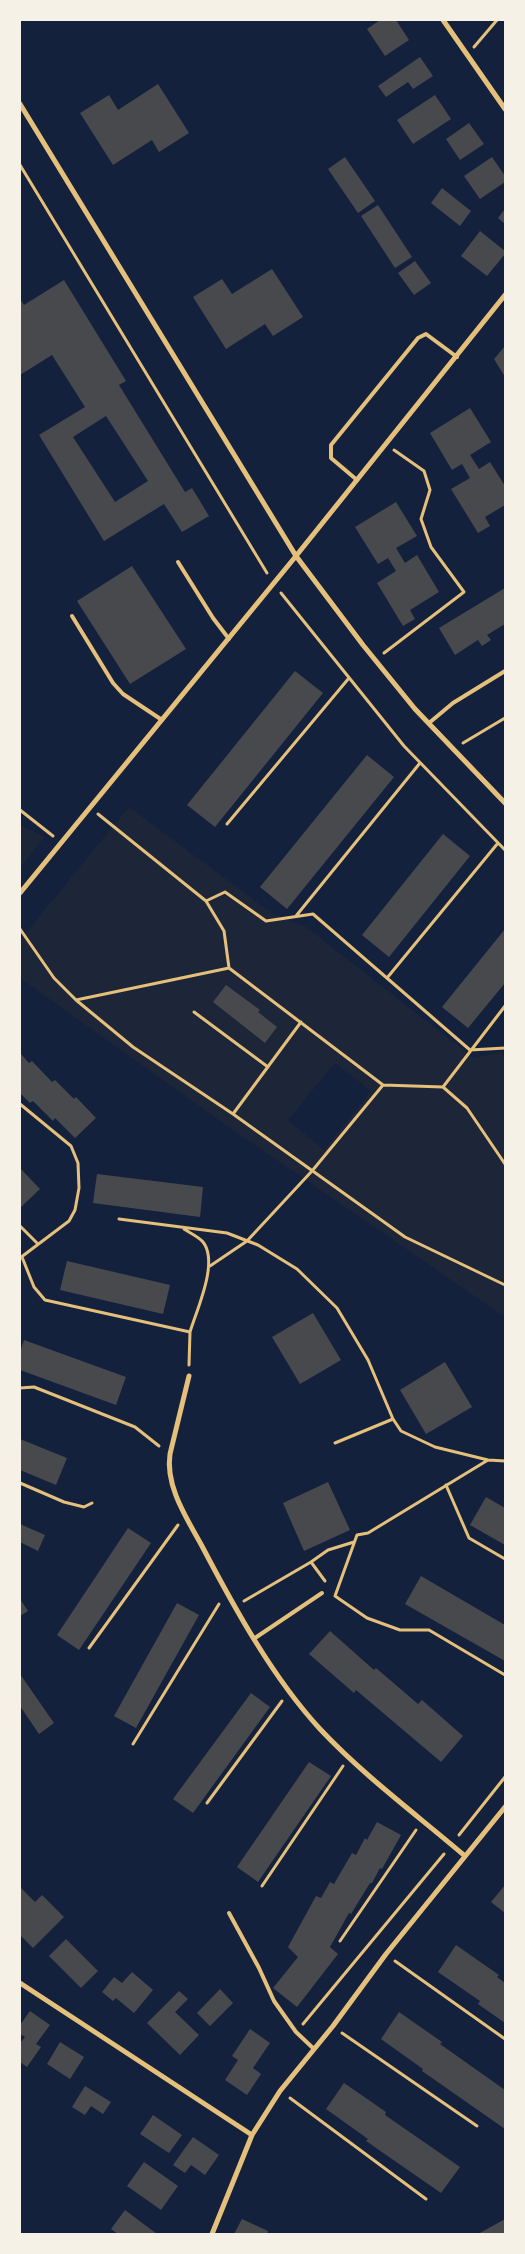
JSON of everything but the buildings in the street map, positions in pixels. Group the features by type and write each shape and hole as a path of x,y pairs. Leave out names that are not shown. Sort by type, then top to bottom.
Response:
{"street":[{"path":"443,20 505,109"},
{"path":"20,104 296,556 375,660 429,723 505,803"},
{"path":"20,892 91,808 296,556 505,295"},
{"path":"189,1376 170,1454 168,1465 170,1477 185,1515 234,1607 290,1690 321,1729 350,1757 465,1856"},
{"path":"212,2234 252,2136 280,2091 386,1954 505,1807"},
{"path":"20,1983 252,2136"}],"lane":[{"path":"357,480 331,458 331,445 337,437 418,338 426,334 456,357"},
{"path":"178,562 213,618 229,638"},
{"path":"72,616 112,683 123,694 162,720"},
{"path":"429,723 453,703 505,671"},
{"path":"255,1638 322,1593"},
{"path":"229,1913 259,1968 274,2001 296,2032 314,2049"}],"path":[{"path":"467,55 497,20"},
{"path":"20,165 273,583 420,763 505,850"},
{"path":"375,660 464,592 431,547 420,519 430,490 424,471 385,445"},
{"path":"227,824 349,678"},
{"path":"453,749 505,718"},
{"path":"296,917 420,763"},
{"path":"91,808 206,901 224,930 229,968 383,1084 443,1086 467,1108 505,1164"},
{"path":"20,810 62,842"},
{"path":"387,978 498,843"},
{"path":"206,901 225,892 266,921 313,914 470,1050 505,1048"},
{"path":"20,929 54,978 76,1000 134,1047 233,1114 405,1237 505,1286"},
{"path":"76,1000 229,968"},
{"path":"443,1086 505,1006"},
{"path":"194,1012 268,1067"},
{"path":"233,1114 301,1022"},
{"path":"210,1266 247,1241 312,1171 383,1084"},
{"path":"20,1104 71,1146 78,1163 78,1188 75,1210 69,1221 21,1257 34,1287 45,1300 190,1332"},
{"path":"119,1219 227,1233 247,1241 297,1268 337,1308 368,1360 393,1418 401,1431 435,1447 488,1460 505,1461"},
{"path":"20,1226 38,1244"},
{"path":"183,1227 203,1241 207,1249 210,1266 190,1332 189,1376"},
{"path":"20,1388 34,1387 135,1427 170,1454"},
{"path":"336,1443 393,1418"},
{"path":"336,1596 357,1535 368,1533 488,1460"},
{"path":"20,1484 64,1502 84,1507 92,1503"},
{"path":"446,1485 469,1538 505,1559"},
{"path":"88,1648 185,1515"},
{"path":"234,1607 328,1550 355,1542"},
{"path":"311,1562 329,1588"},
{"path":"133,1744 226,1592"},
{"path":"332,1592 367,1618 400,1630 429,1630 505,1675"},
{"path":"207,1803 290,1690"},
{"path":"262,1886 350,1757"},
{"path":"296,2032 452,1845 505,1777"},
{"path":"340,1941 423,1820"},
{"path":"386,1954 505,2039"},
{"path":"332,2026 477,2126"},
{"path":"280,2091 426,2198"}],"shaded area":[{"path":"129,807 273,914 306,927 474,1058 501,1052 505,1058 505,1317 226,1125 20,978 20,940","holes":["335,1063 371,1091 324,1150 288,1120"]},
{"path":"20,825 45,837 20,867"}]}
